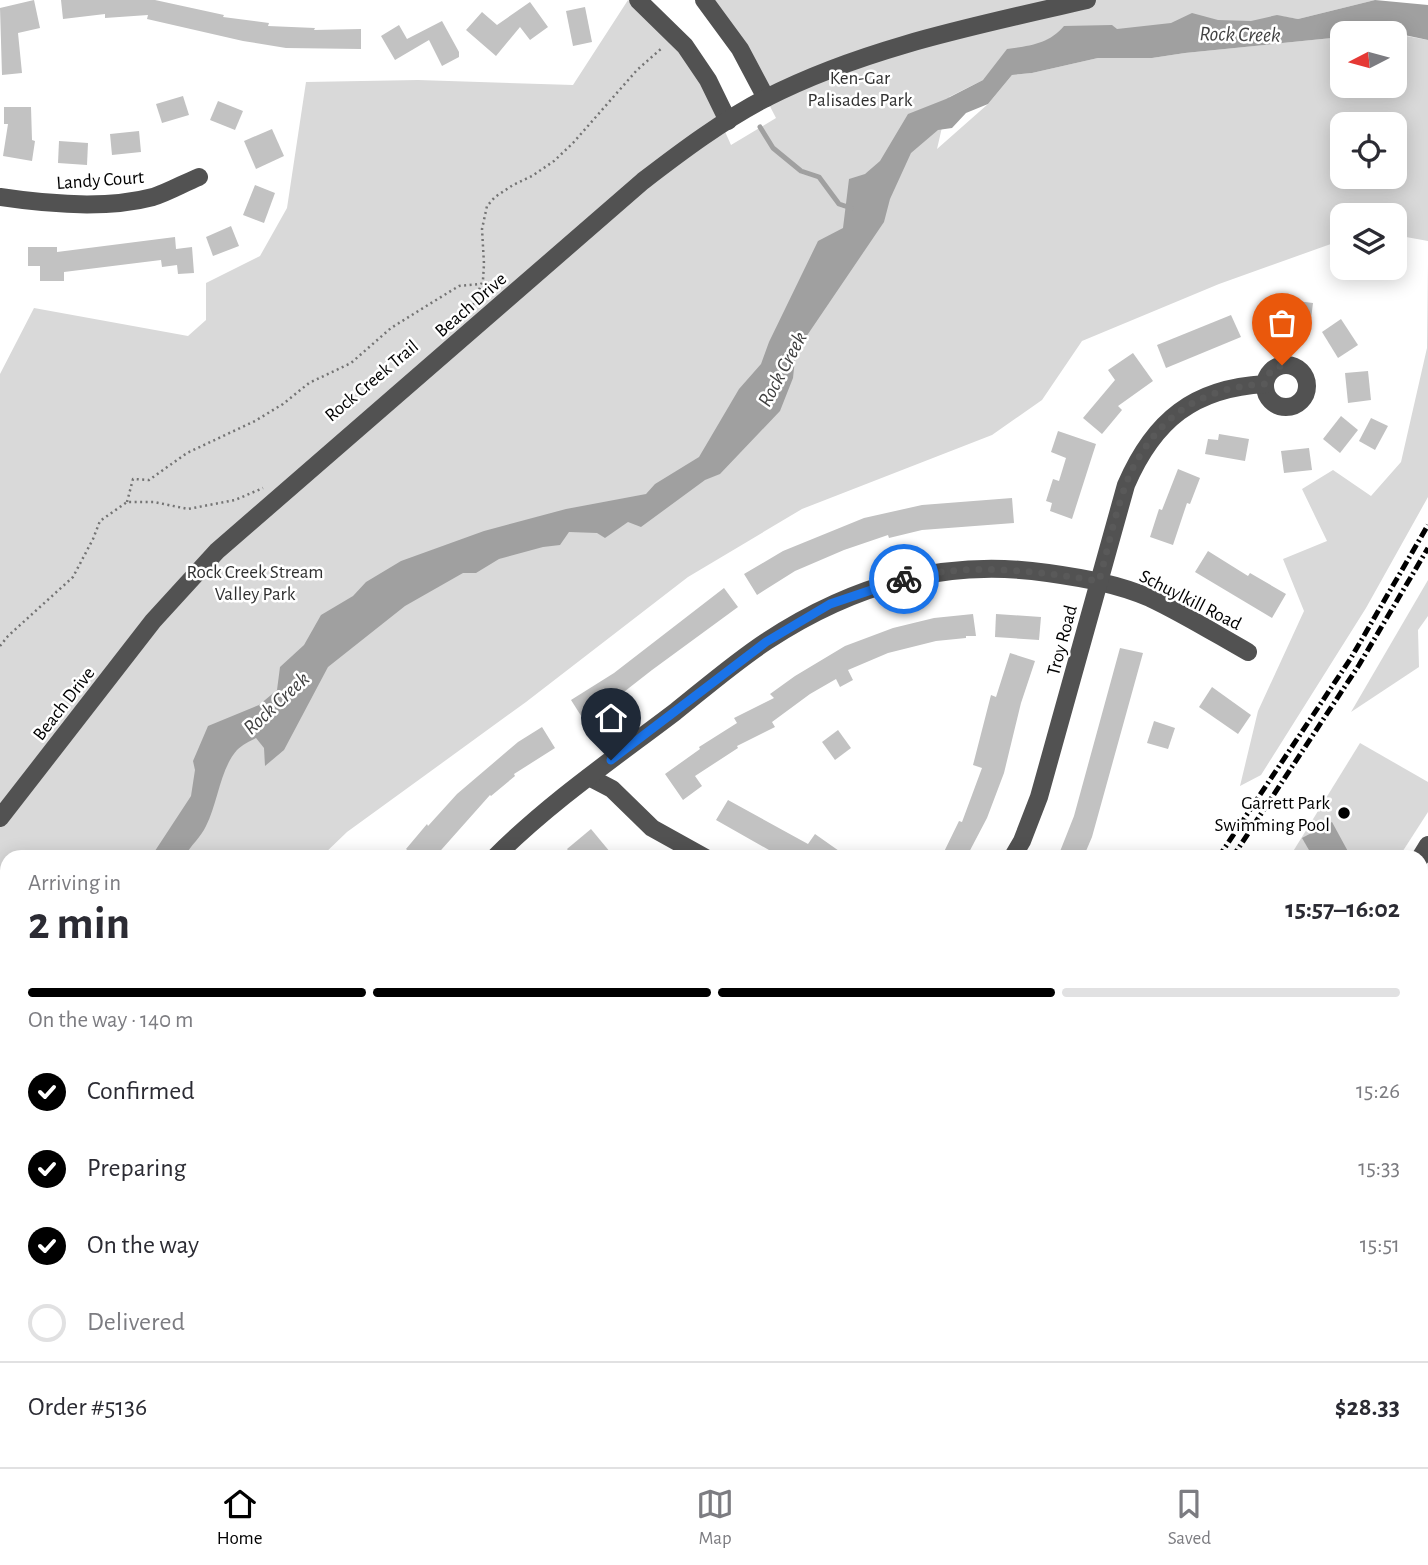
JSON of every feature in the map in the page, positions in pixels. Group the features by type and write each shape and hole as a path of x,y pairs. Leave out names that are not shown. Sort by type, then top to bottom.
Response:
{"street":[{"path":"638,0 674,34 708,80 728,121"},
{"path":"704,0 740,49 766,98"},
{"name":"Beach Drive","path":"0,818 153,621 217,551 643,181 699,138 766,98 862,59 963,29 1087,0"},
{"name":"Landy Court","path":"0,197 38,203 102,204 153,197 199,177"},
{"name":"Troy Road","path":"1017,850 1039,797 1126,485 1138,458 1156,433 1181,410 1206,396 1235,386 1265,384"},
{"name":"Schuylkill Road","path":"502,850 529,822 766,642 830,604 930,572 971,568 1028,570 1099,581 1150,598 1248,652"},
{"path":"589,777 612,789 652,828 692,850"}],"path":[{"path":"469,312 481,284 484,264 482,229 487,206 495,197 554,161 636,70 651,60 674,34"},
{"path":"127,502 133,479 149,480 187,453 255,421 283,404 309,383 351,363 391,327 428,304 459,286 481,284"},
{"path":"0,646 73,577 100,521 127,502 153,502 188,509 235,500 269,485"}],"green space":[{"name":"Rock Creek Stream Valley Park","path":"628,0 646,13 677,45 702,84 731,145 776,118 749,66 696,0 1375,0 1298,19 1280,16 983,80 949,97 937,149 988,104 1012,75 1098,58 1152,58 1330,38 1330,98 1407,98 1407,36 1428,40 1428,241 1407,237 1407,203 1330,203 1330,244 1219,284 1082,341 1042,400 992,435 802,509 688,577 526,702 347,832 328,850 0,850 0,374 34,308 188,336 206,320 206,283 260,256 287,208 306,82 418,80 573,85"},
{"path":"1428,263 1428,497 1366,608 1261,775 1240,786 1258,711 1304,611 1283,559 1327,541 1302,489 1333,470 1371,496 1401,462 1427,348"},
{"path":"1428,580 1428,616 1418,630 1419,667 1351,712"},
{"path":"1360,743 1428,782 1428,812 1404,850 1294,850"}],"water":[{"name":"Rock Creek","path":"1375,0 1428,5 1428,40 1407,36 1407,21 1330,21 1330,38 1152,58 1098,58 1012,75 988,104 966,113 952,128 938,130 911,153 890,199 884,222 806,337 795,359 793,378 780,411 720,474 705,480 641,527 628,522 605,538 597,533 569,532 560,545 499,559 476,573 463,573 405,606 328,667 284,750 265,766 264,748 256,738 237,750 223,776 206,826 189,850 156,850 191,796 195,770 193,761 208,726 259,705 277,690 280,667 304,645 321,615 353,596 366,582 401,561 484,531 566,509 646,494 655,484 699,457 739,389 761,364 818,241 843,228 849,179 865,174 880,161 908,114 983,80 1007,49 1045,40 1064,26 1112,25 1117,29 1171,23 1192,13 1218,20 1251,21 1277,15 1298,19"},
{"path":"1332,822 1347,850 1309,850 1302,838"}],"building":[{"path":"34,0 40,28 18,33 22,73 2,75 0,8"},
{"path":"61,0 155,0 224,15 223,17 269,23 268,26 315,28 314,30 361,29 361,49 286,48 147,19 148,15 105,18 105,14 63,19"},
{"path":"530,2 548,27 530,40 520,27 496,56 466,30 482,12 497,25"},
{"path":"585,7 592,42 573,46 566,11"},
{"path":"442,21 459,52 459,57 442,66 429,40 395,60 381,36 399,25 407,39"},
{"path":"183,96 189,115 162,123 156,104"},
{"path":"218,101 243,111 235,130 210,120"},
{"path":"4,107 31,107 32,140 35,141 32,161 3,156 8,124 4,124"},
{"path":"272,129 284,156 256,169 244,141"},
{"path":"139,131 141,152 112,155 110,134"},
{"path":"59,141 88,143 87,165 58,163"},
{"path":"255,185 275,193 264,223 243,215"},
{"path":"231,226 239,246 213,256 206,237"},
{"path":"175,237 176,249 192,247 194,273 178,274 177,265 162,267 161,260 64,272 64,281 40,281 40,266 28,266 28,247 57,247 57,252"},
{"path":"1280,299 1313,303 1310,327 1277,324"},
{"path":"1231,315 1241,337 1166,368 1157,345"},
{"path":"1341,319 1358,345 1338,358 1322,332"},
{"path":"1133,353 1153,381 1118,406 1122,410 1102,434 1083,418 1115,380 1108,370"},
{"path":"1368,371 1371,400 1348,403 1345,373"},
{"path":"1341,416 1358,430 1340,453 1323,439"},
{"path":"1371,418 1388,426 1375,450 1359,441"},
{"path":"1058,431 1096,444 1072,519 1050,511 1052,503 1046,501 1053,479 1059,481 1066,458 1051,452"},
{"path":"1219,434 1249,439 1245,461 1205,454 1208,439 1218,440"},
{"path":"1309,448 1312,470 1284,473 1281,451"},
{"path":"1178,469 1200,478 1190,504 1187,503 1173,545 1150,537 1159,509 1162,510"},
{"path":"1012,498 1014,523 922,530 889,538 888,535 795,571 757,595 744,574 783,551 864,518 922,505"},
{"path":"1208,551 1248,576 1250,573 1286,594 1272,618 1195,572"},
{"path":"724,588 738,607 585,722 571,700 614,673"},
{"path":"973,614 976,636 936,641 888,653 848,670 853,680 840,687 836,679 810,694 772,722 775,727 737,746 738,748 695,776 702,786 683,800 665,774 700,749 699,747 737,723 734,718 774,698 770,694 845,646 893,628 934,618"},
{"path":"996,614 1041,617 1039,640 995,637"},
{"path":"1120,648 1143,653 1092,837 1086,850 1061,850 1074,816"},
{"path":"1010,653 1035,661 1021,703 1004,773 987,818 970,850 945,850 959,821 962,822 982,768 973,765 991,695 996,697"},
{"path":"1212,687 1251,715 1238,734 1199,707"},
{"path":"1154,721 1175,728 1168,749 1147,743"},
{"path":"542,727 555,748 514,774 515,776 490,795 441,850 406,849 457,794 518,742"},
{"path":"838,730 851,748 835,760 822,742"},
{"path":"728,800 808,844 815,834 838,850 769,850 716,820"},
{"path":"591,829 608,850 568,850"}],"waterway":[{"path":"760,127 773,148 801,171 819,177 839,204 851,208"}],"railway":[{"path":"1223,850 1351,658 1428,525"},
{"path":"1237,850 1359,665 1428,548"}],"way so far":[{"path":"904,579 930,572 971,568 1028,570 1099,581 1126,485 1138,458 1156,433 1181,410 1206,396 1235,386 1265,384 1270,372 1282,365"}],"place":[{"name":"Garrett Park Swimming Pool","path":"1344,813"}],"route":[{"path":"611,760 766,642 830,604 904,579"}],"park label":[{"name":"Ken-Gar Palisades Park","path":"860,88"}]}
